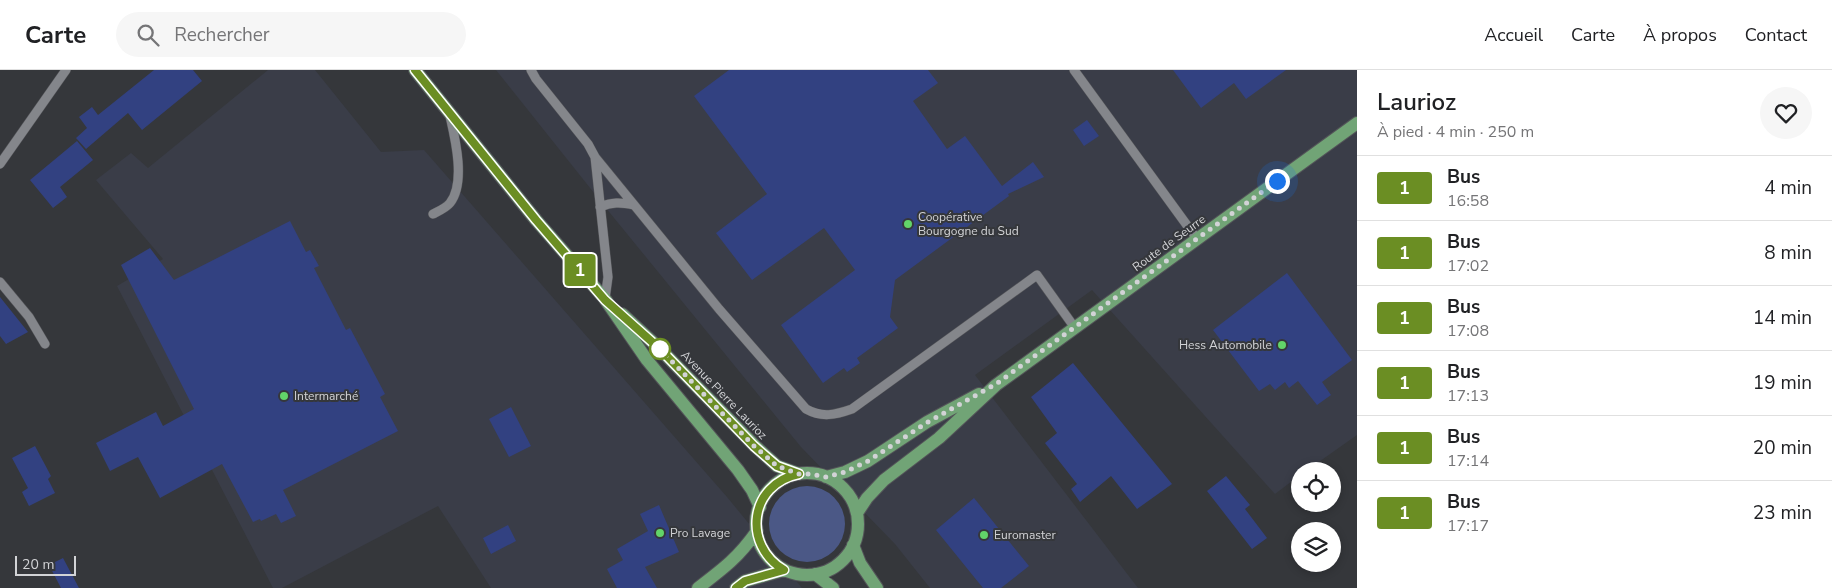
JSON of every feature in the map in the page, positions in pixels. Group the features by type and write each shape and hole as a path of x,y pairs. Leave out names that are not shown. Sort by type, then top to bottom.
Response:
{"main road":[{"path":"415,70 536,220 605,300 647,360 738,470 752,490 760,507"},
{"name":"Route de Seurre","path":"826,477 845,472 868,461 928,422 996,384 1357,123"},
{"name":"Avenue Pierre Laurioz","path":"605,300 660,349 754,446 777,466 799,474"},
{"name":"Route de Seurre","path":"857,513 867,498 884,480 939,438 996,384"},
{"path":"799,474 826,477 844,489 857,513 858,530 853,545 837,565 827,571 814,574 799,574 784,570 766,554 760,543 757,519 760,507 768,491 786,478 799,474"},
{"path":"698,588 731,563 757,531"},
{"path":"853,545 860,562 877,588"},
{"path":"736,588 745,581 784,570"},
{"path":"814,574 833,588"}],"street":[{"path":"0,164 66,70"},
{"path":"532,70 536,79 588,144 595,157 719,309 806,409 814,414 824,416 852,409 1037,275 1075,328"},
{"path":"1074,70 1197,239"},
{"path":"433,214 448,204 455,195 459,160 449,113"},
{"path":"595,157 608,277 605,300"},
{"path":"600,207 609,203 620,202 634,205"},
{"path":"0,282 29,318 45,344"}],"shaded area":[{"path":"268,70 315,70 381,152 424,150 727,497 802,588 491,588 438,506 282,588 273,588 117,286 163,259 96,180 131,153 148,168"},
{"path":"496,70 1357,70 1357,435 1319,462 1291,462 1291,482 1275,494 1092,290 975,375 1138,588 930,588 895,544 801,447"},
{"path":"807,486 822,489 834,497 842,509 845,524 842,539 834,551 822,559 807,562 792,559 780,551 772,539 769,524 772,509 780,497 792,489"}],"building":[{"path":"154,70 193,70 202,81 142,130 128,113 86,149 76,138 87,128 79,117 92,107 98,115"},
{"name":"Coopérative Bourgogne du Sud","path":"729,70 928,70 938,83 913,101 947,149 965,136 1002,186 1033,162 1044,177 1008,194 1009,196 895,280 890,317 898,328 857,358 860,363 847,372 844,368 823,383 781,325 855,270 824,228 752,280 716,233 767,194 694,96"},
{"path":"1173,70 1286,70 1246,99 1234,83 1201,108"},
{"path":"1087,120 1099,136 1084,146 1073,130"},
{"path":"77,141 93,160 60,187 67,197 53,208 30,180"},
{"name":"Intermarché","path":"290,221 306,252 310,250 319,266 314,268 346,330 350,328 385,394 380,397 398,431 283,490 296,516 281,523 276,514 261,521 260,519 253,522 222,464 160,498 138,457 110,471 96,443 156,412 163,426 194,409 121,265 150,248 174,280"},
{"name":"Hess Automobile","path":"1287,273 1352,360 1322,382 1331,395 1317,405 1298,381 1289,388 1285,382 1275,390 1270,384 1259,391 1213,330"},
{"path":"0,297 28,332 6,344 0,336"},
{"path":"1073,363 1172,484 1137,509 1111,476 1080,502 1071,489 1077,484 1045,443 1057,433 1031,397"},
{"path":"511,407 531,446 509,457 489,419"},
{"path":"35,446 51,476 48,479 55,493 29,506 22,492 28,488 12,458"},
{"path":"1226,476 1250,505 1245,509 1267,538 1252,549 1207,491"},
{"path":"974,498 1029,566 1001,588 983,588 936,530"},
{"path":"659,505 679,552 645,567 657,588 617,588 607,569 623,560 617,549 648,531 640,514"},
{"path":"508,525 516,541 491,554 483,538"},
{"path":"63,558 79,588 61,588 49,565"}],"bus line":[{"name":"1","path":"415,70 536,220 605,300 660,349 754,446 777,466 799,474 786,478 771,488 761,502 757,515 757,531 762,547 771,560 784,570 745,581 736,588"}],"place":[{"name":"Coopérative Bourgogne du Sud","path":"908,224"},
{"name":"Hess Automobile","path":"1282,345"},
{"name":"Intermarché","path":"284,396"},
{"name":"Pro Lavage","path":"660,533"},
{"name":"Euromaster","path":"984,535"}],"route":[{"path":"660,349 754,446 777,466 799,474 815,474 826,477 845,472 868,461 928,422 996,384 1277,181"}]}
